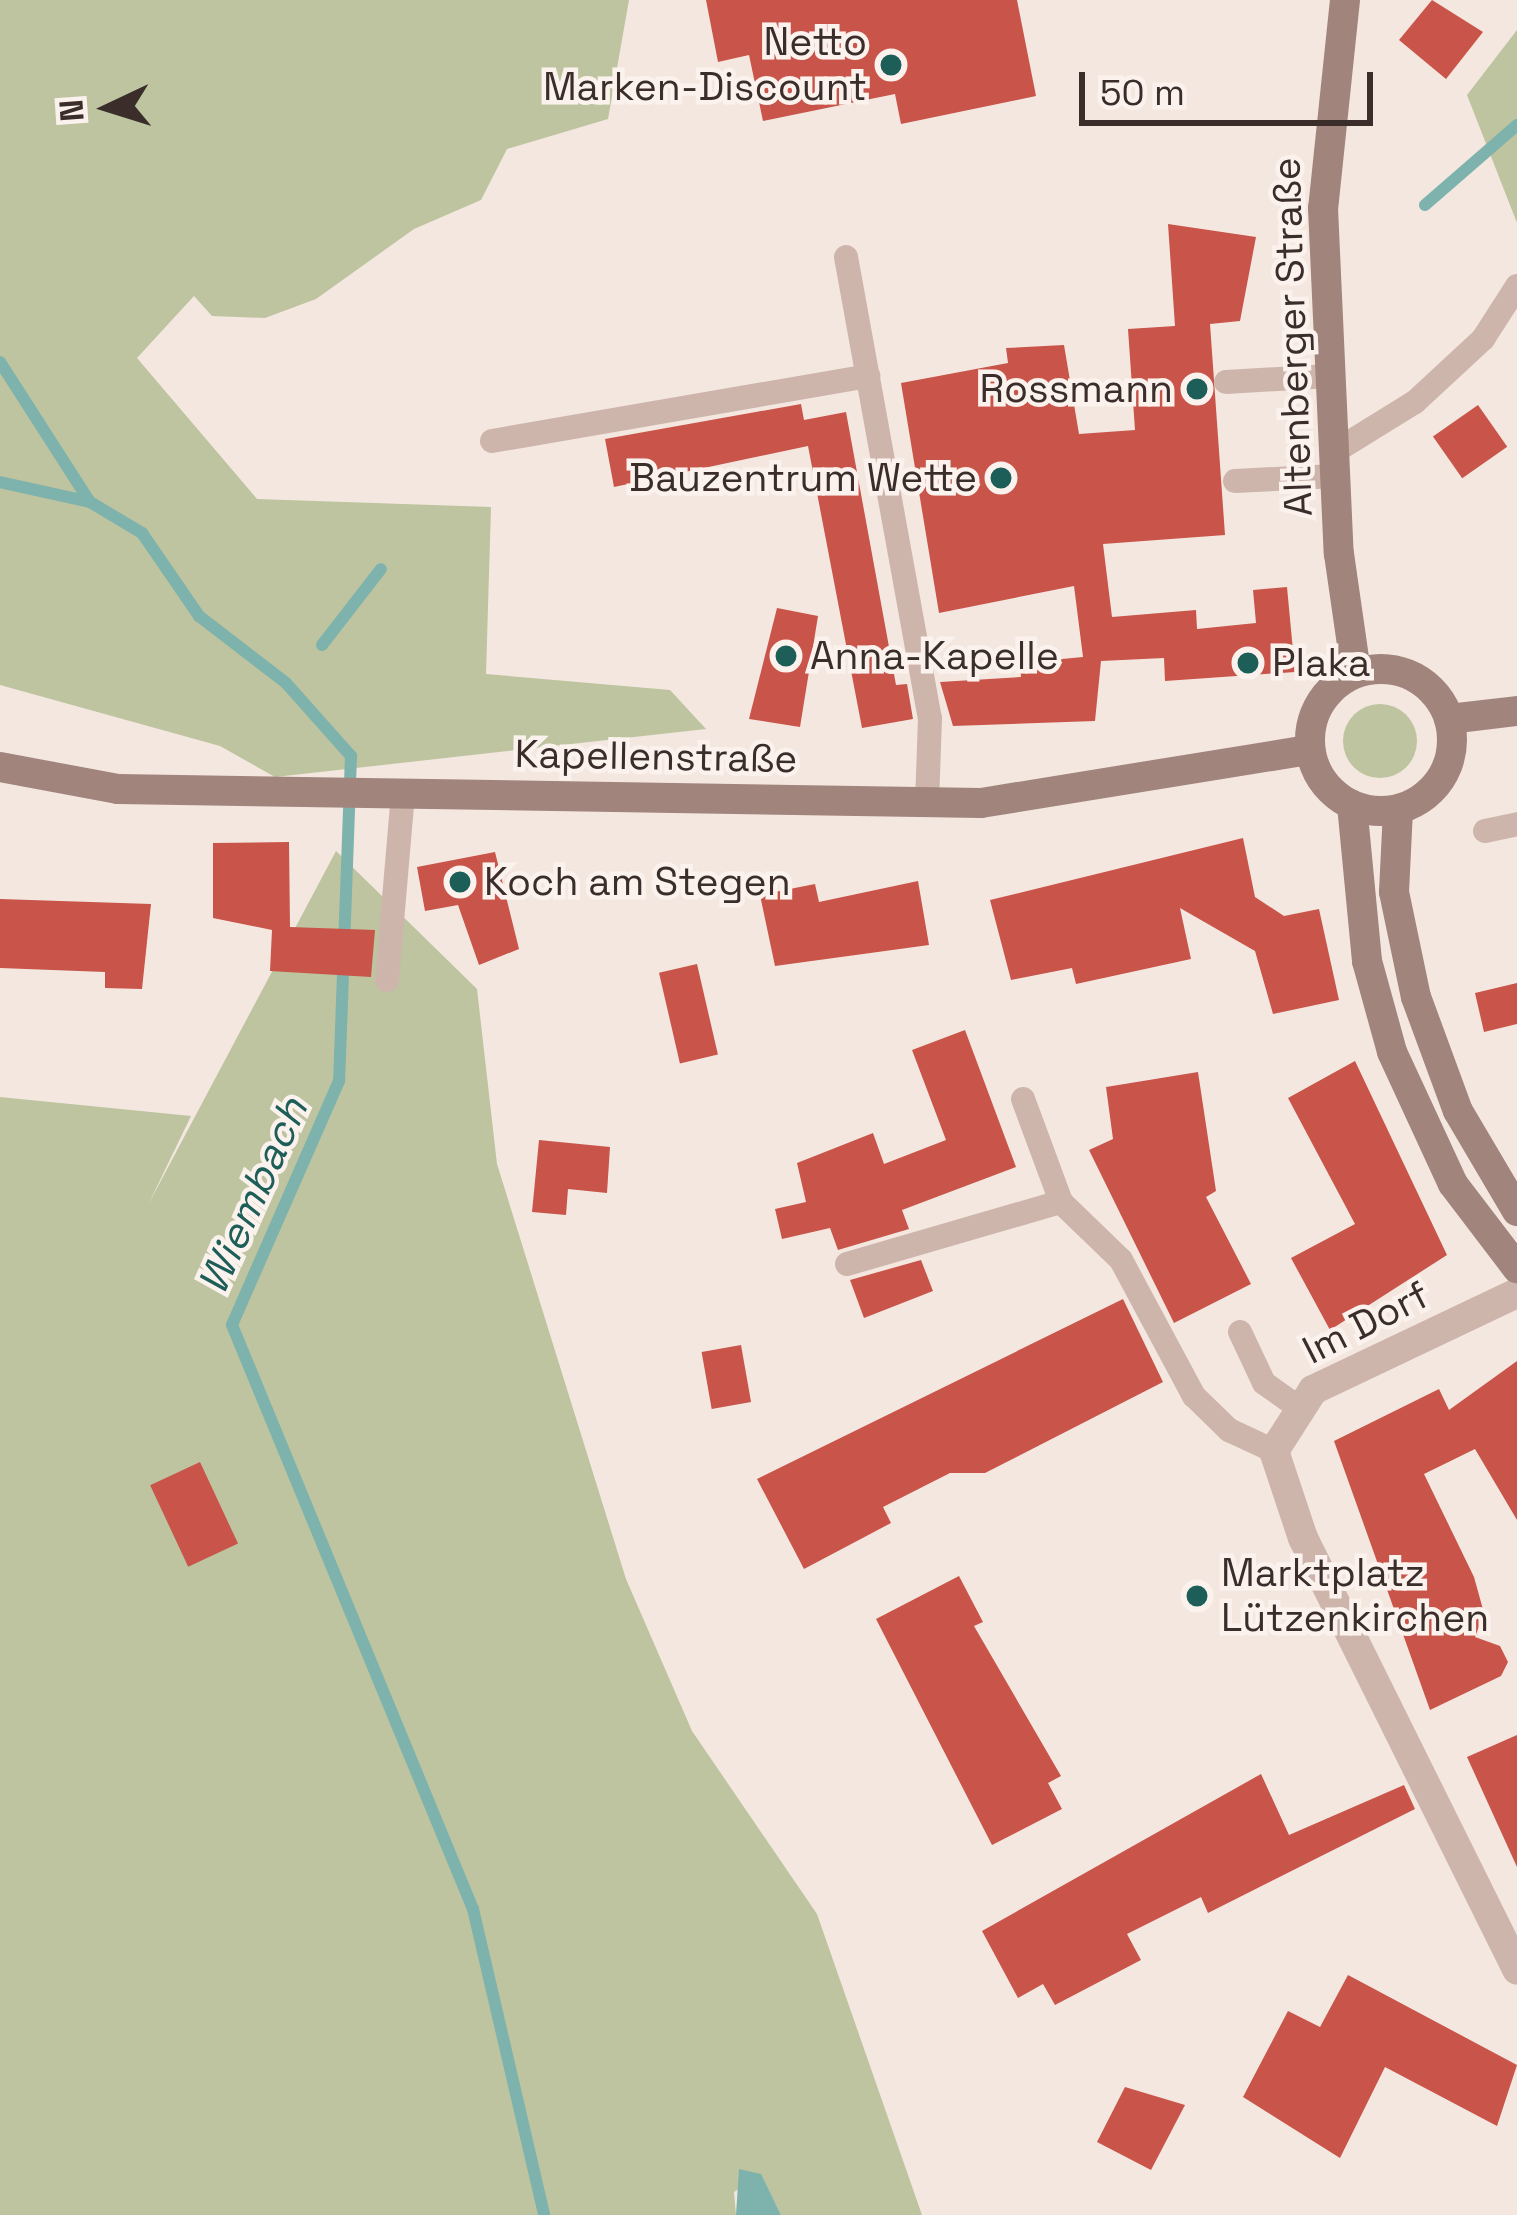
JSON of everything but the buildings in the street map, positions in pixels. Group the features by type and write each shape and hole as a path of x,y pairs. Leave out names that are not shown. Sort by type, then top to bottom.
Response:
{"main road":[{"name":"Altenberger Straße","path":"1345,0 1323,208 1335,464 1356,672"},
{"path":"1398,810 1352,805 1326,786 1309,750 1319,702 1356,672 1423,682 1450,719 1448,765 1398,810 1394,892 1416,997 1458,1111 1517,1211"},
{"path":"1450,719 1517,711"},
{"name":"Kapellenstraße","path":"0,767 118,789 316,796 927,802 1047,795 1309,750"},
{"path":"1352,805 1367,962 1392,1052 1453,1184 1517,1268"}],"street":[{"name":"Im Dorf","path":"1274,1450 1298,1407 1334,1377 1517,1293"},
{"path":"1274,1450 1346,1630 1517,1970"}],"lane":[{"path":"846,257 930,718 927,802"},
{"path":"1235,481 1335,464 1415,402 1483,339 1517,286"},
{"path":"492,441 868,376"},
{"path":"1226,382 1331,376"},
{"path":"387,980 396,795"},
{"path":"1485,831 1517,824"},
{"path":"1023,1100 1061,1202 1121,1260 1194,1396 1229,1430 1274,1450"},
{"path":"847,1264 1061,1202"},
{"path":"1240,1331 1264,1383 1298,1407"}],"green space":[{"path":"0,0 629,0 608,119 507,149 481,200 414,229 316,299 265,318 212,316 194,296 137,358 257,499 491,507 486,674 670,690 706,729 275,777 220,746 0,685"},
{"path":"1517,30 1517,223 1467,95"},
{"path":"1380,704 1406,715 1417,741 1406,767 1380,778 1354,767 1343,741 1354,715"},
{"path":"336,851 477,989 497,1164 626,1579 692,1731 817,1914 922,2215 781,2215 761,2175 734,2192 736,2215 0,2215 0,1097 191,1116 148,1205"}],"water":[{"path":"739,2169 761,2174 781,2215 736,2215"}],"waterway":[{"path":"1425,205 1517,125"},
{"name":"Wiembach","path":"0,362 90,502 142,533 199,616 286,683 351,756 339,1081 232,1325 473,1909 544,2215"},
{"path":"0,482 90,502"},
{"path":"322,645 381,569"}],"place":[{"name":"Netto Marken-Discount","path":"891,65"},
{"name":"Rossmann","path":"1197,389"},
{"name":"Bauzentrum Wette","path":"1001,478"},
{"name":"Anna-Kapelle","path":"786,656"},
{"name":"Plaka","path":"1248,663"},
{"name":"Koch am Stegen","path":"460,882"},
{"name":"Marktplatz Lützenkirchen","path":"1197,1596"}]}
